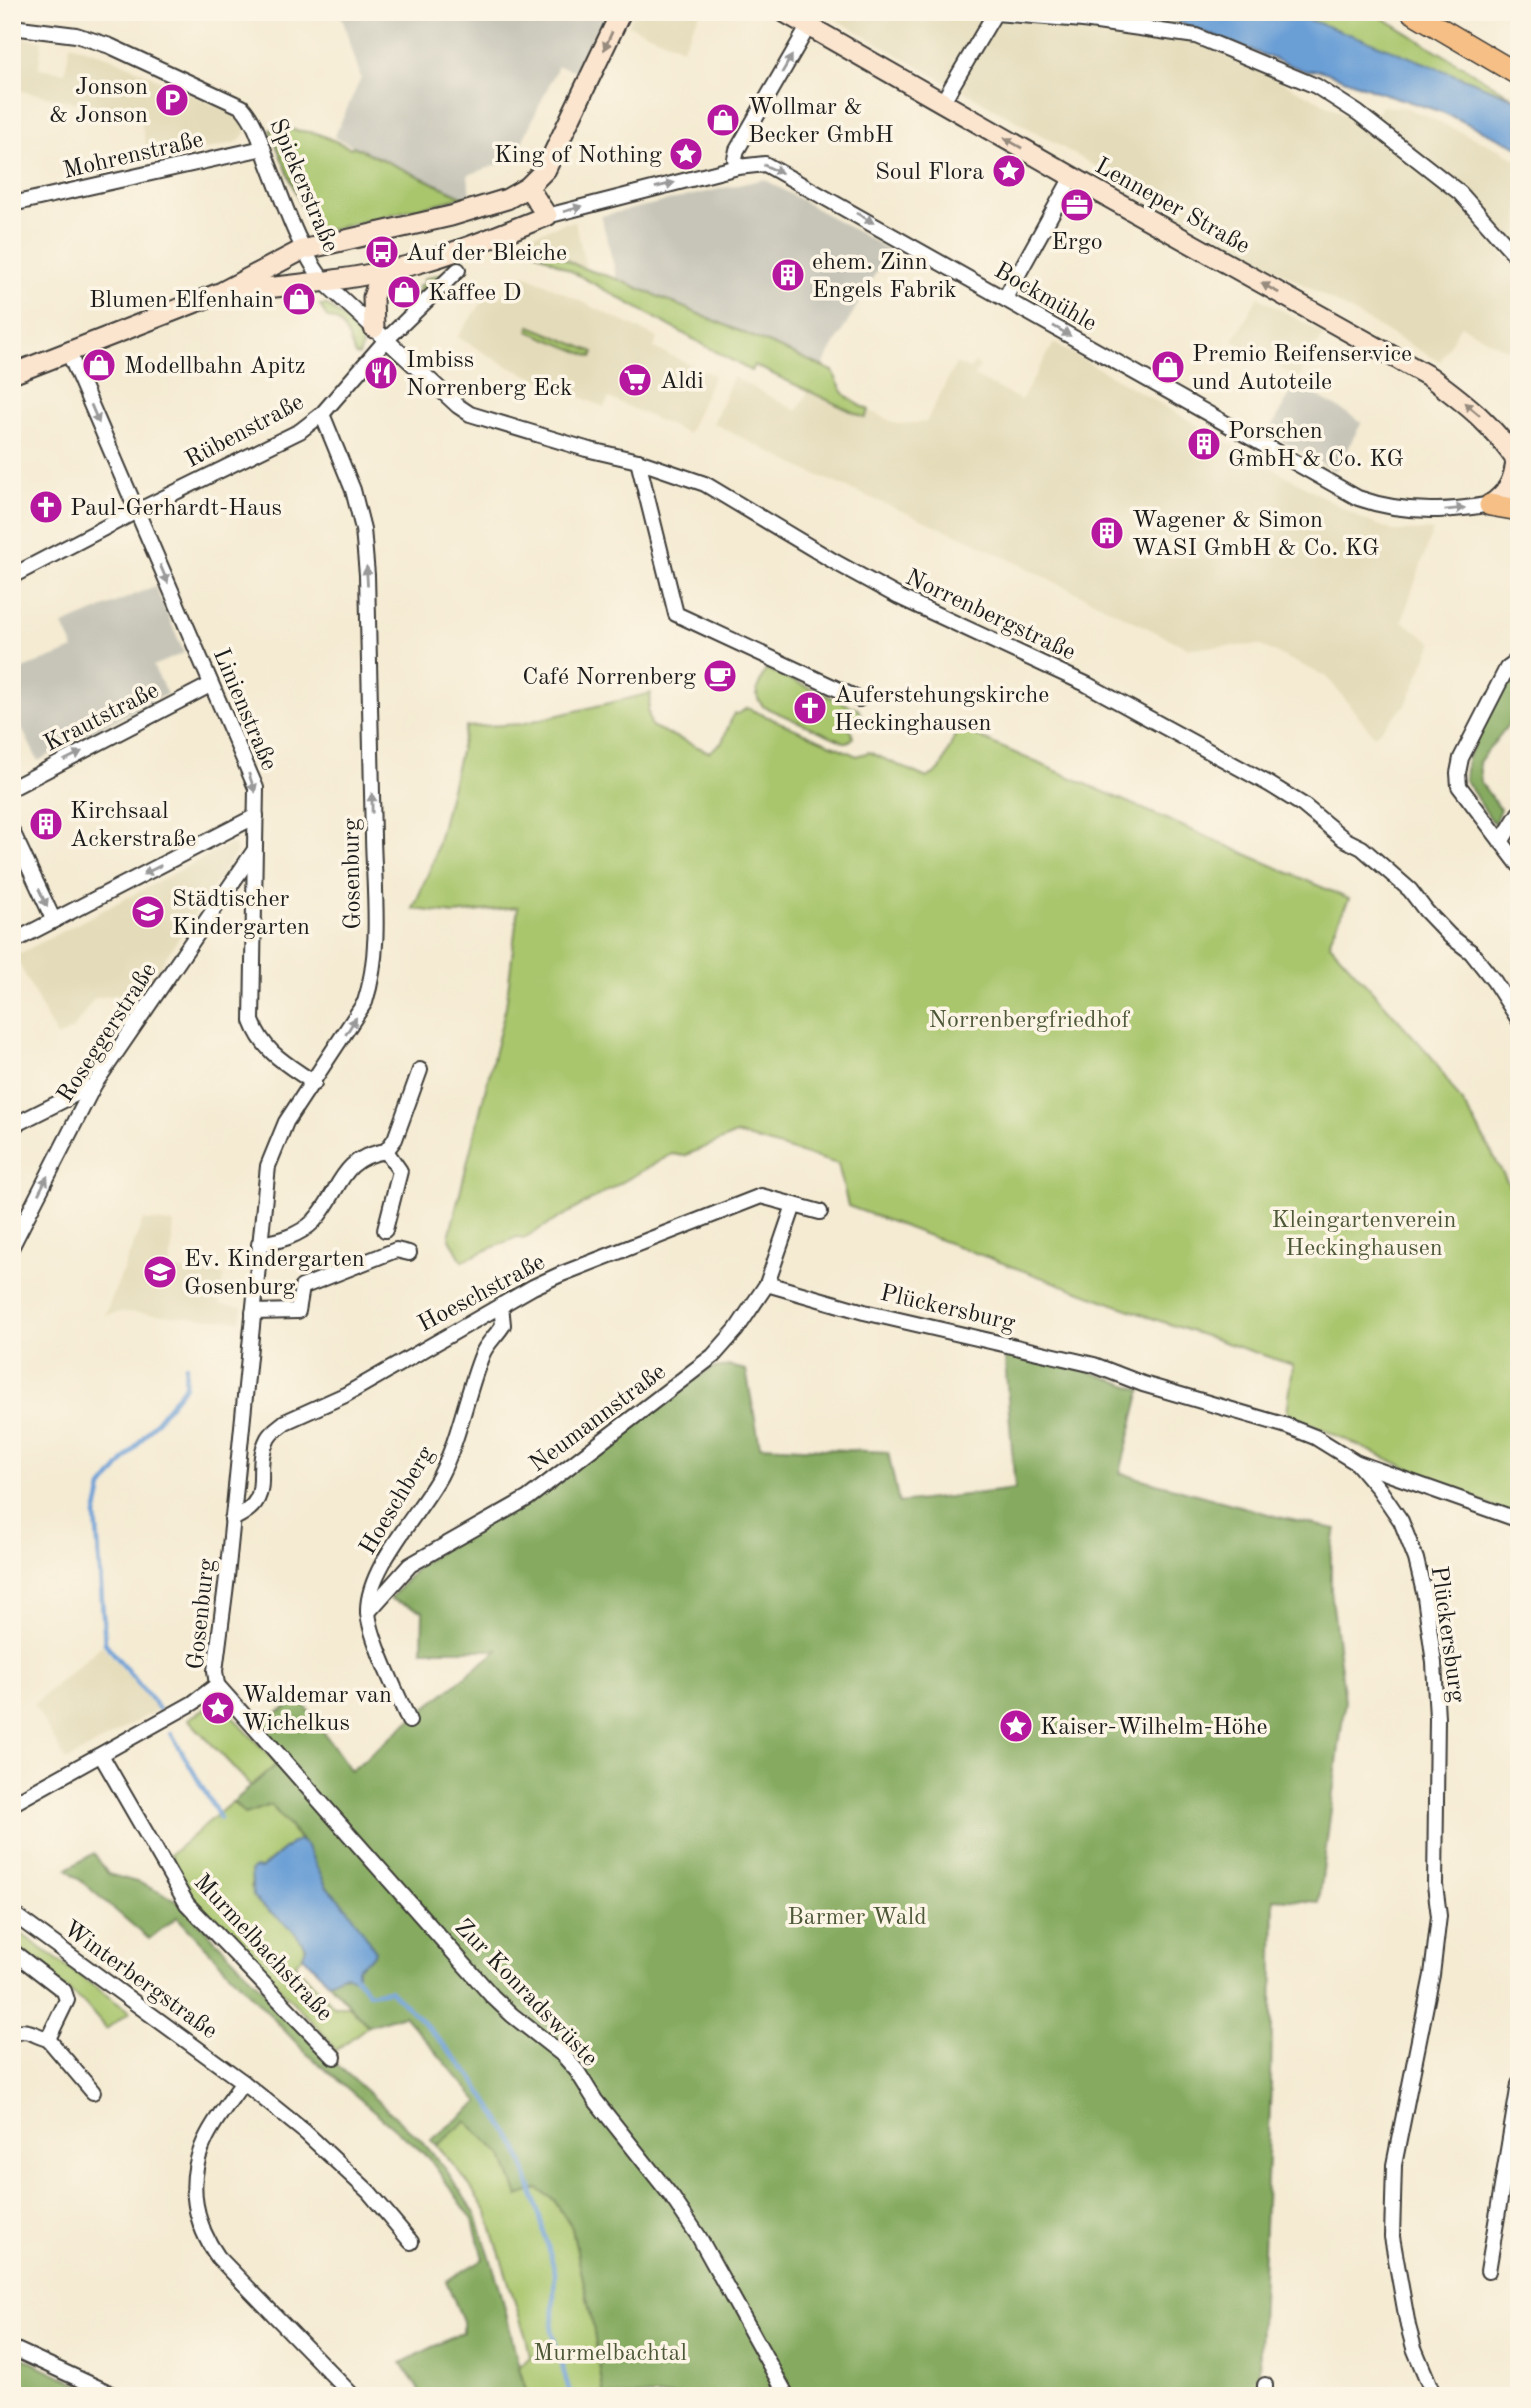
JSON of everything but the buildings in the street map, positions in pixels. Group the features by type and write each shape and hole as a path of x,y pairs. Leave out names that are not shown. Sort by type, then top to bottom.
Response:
{"main road":[{"path":"12,374 222,292 302,250 451,216 507,199 528,187 547,169 621,12"},
{"name":"Lenneper Straße","path":"784,12 1430,377 1480,415 1499,435 1518,462"},
{"path":"1412,12 1519,75"},
{"path":"222,292 324,282 418,263 547,216 528,187"},
{"path":"380,334 373,297 382,271"},
{"path":"1490,505 1504,495 1511,485 1518,462"},
{"path":"1490,505 1519,510"}],"street":[{"path":"942,103 995,13 1083,20 1196,36 1316,86 1358,113 1460,193 1519,259"},
{"name":"Spiekerstraße","path":"12,27 76,35 110,46 242,107 254,120 302,250 324,282 380,334"},
{"path":"737,167 737,150 808,27"},
{"name":"Mohrenstraße","path":"12,204 263,148"},
{"name":"Bockmühle","path":"547,216 737,167 765,164 1358,498 1381,506 1420,511 1490,505 1519,498"},
{"path":"1005,298 1072,177"},
{"name":"Rübenstraße","path":"12,576 300,431 322,414 380,334 458,271"},
{"name":"Norrenbergstraße","path":"380,334 470,414 586,449 638,461 705,484 888,591 1086,684 1303,804 1343,839 1362,848 1410,890 1426,911 1479,962 1519,1020"},
{"name":"Linienstraße","path":"68,351 256,788 253,1021 262,1043 314,1083"},
{"name":"Gosenburg","path":"12,1804 193,1703 216,1685 215,1671 268,1166 286,1122 365,1002 374,962 367,575 363,528 353,490 322,414"},
{"path":"638,461 676,614 859,699"},
{"path":"1519,659 1507,668 1461,758 1458,773 1459,786 1519,865"},
{"name":"Krautstraße","path":"12,788 210,685"},
{"path":"1502,842 1519,813"},
{"path":"12,942 256,816"},
{"path":"12,831 54,920"},
{"name":"Roseggerstraße","path":"12,1246 94,1086 254,851"},
{"path":"259,1244 281,1240 313,1222 325,1207 345,1171 376,1153 386,1151 395,1139 420,1070"},
{"path":"12,1126 94,1086"},
{"path":"385,1230 400,1171 386,1151"},
{"name":"Hoeschstraße","path":"232,1519 251,1510 258,1500 267,1440 285,1422 345,1395 501,1305 559,1275 750,1199 761,1196 820,1212"},
{"name":"Neumannstraße","path":"368,1612 410,1565 528,1498 713,1356 736,1330 767,1284 794,1205"},
{"path":"253,1312 298,1311 302,1287 396,1250 410,1252"},
{"name":"Plückersburg","path":"767,1284 864,1312 1094,1364 1143,1384 1287,1426 1315,1437 1357,1463 1380,1489 1401,1521 1416,1559 1425,1597 1434,1663 1437,1718 1435,1885 1439,1927 1394,2165 1392,2237 1408,2326 1434,2396"},
{"name":"Hoeschberg","path":"368,1612 375,1580 388,1555 439,1478 457,1440 482,1352 503,1325 501,1305"},
{"path":"1357,1463 1519,1520"},
{"path":"368,1612 385,1665 409,1721"},
{"name":"Zur Konradswüste","path":"216,1685 492,1996 563,2055 578,2071 595,2100 687,2218 787,2396"},
{"name":"Murmelbachstraße","path":"101,1755 187,1904 334,2057"},
{"name":"Winterbergstraße","path":"12,1913 243,2082 369,2192 411,2242"},
{"path":"12,1951 64,1991 66,2005 48,2039"},
{"path":"12,2035 20,2030 28,2030 48,2039 93,2092"},
{"path":"243,2082 202,2148 194,2177 194,2199 199,2221 218,2257 353,2396"},
{"path":"1488,2271 1519,2084"},
{"path":"12,2348 116,2396"}],"shaded area":[{"path":"340,12 607,12 582,72 558,66 516,150 500,164 468,175 470,198 334,137 361,78"},
{"path":"633,12 701,12 682,48 628,25"},
{"path":"823,12 988,12 947,83"},
{"path":"1052,12 1151,12 1186,26 1185,28"},
{"path":"1007,19 1084,27 1087,25 1191,38 1339,111 1397,151 1457,200 1494,245 1519,270 1519,351 1500,347 1461,325 1440,362 958,88 998,21"},
{"path":"12,37 42,40 39,68 65,72 70,44 110,57 238,116 245,124 245,133 234,143 149,162 140,116 12,89"},
{"path":"1381,106 1408,108 1501,150 1519,161 1519,252 1374,119"},
{"name":"ehem. Zinn Engels Fabrik","path":"764,179 889,250 822,367 617,279 601,216"},
{"path":"575,222 587,270 528,240 527,237 564,223"},
{"path":"524,274 658,338 654,348 714,375 688,434 609,398 604,407 511,368 457,337 490,291 498,298"},
{"path":"1258,297 1324,334 1299,379 1233,341"},
{"path":"1054,343 1362,519 1394,531 1433,530 1402,621 1433,643 1406,705 1374,736 1327,677 1259,645 1188,648 972,541 805,470 713,423 733,377 797,411 808,392 865,418 869,410 897,424 926,422 956,363 970,369 974,363 980,366 974,376 1021,400"},
{"path":"1296,383 1362,422 1335,471 1268,434"},
{"path":"155,586 184,653 153,666 167,694 38,761 12,709 12,673 74,649 63,625"},
{"name":"Städtischer Kindergarten","path":"230,844 235,845 236,853 152,978 142,971 124,998 118,994 94,999 73,1029 57,1038 15,956"},
{"name":"Ev. Kindergarten Gosenburg","path":"143,1220 174,1223 170,1269 224,1275 220,1304 242,1307 240,1321 124,1312 105,1315"},
{"path":"102,1645 157,1710 66,1761 34,1704"}],"green space":[{"path":"1287,12 1373,12 1513,97"},
{"path":"287,129 316,133 351,148 353,146 464,197 318,234 310,220 307,220 270,130"},
{"path":"524,238 582,268 617,279 833,371 846,395 869,410 865,418 754,365 751,371 517,241"},
{"path":"443,273 446,275 400,317 395,305 420,292 418,286 425,284 424,279"},
{"path":"320,305 327,305 358,333 362,348 359,356 355,355 342,326 327,318"},
{"path":"530,326 594,352 592,357 528,331"},
{"path":"1519,667 1519,711 1479,762 1481,783 1500,809 1494,824 1465,780 1467,759 1510,672"},
{"path":"766,669 858,709 862,715 858,723 842,718 839,724 851,730 853,738 844,742 764,707 757,694"},
{"name":"Norrenbergfriedhof","path":"651,693 648,711 651,726 709,752 722,742 734,713 738,714 747,708 857,756 869,752 927,778 940,770 958,728 1349,899 1330,944 1431,1056 1473,1119 1519,1203 1519,1519 1287,1413 1293,1365 1157,1320 848,1206 838,1164 736,1134 684,1156 672,1154 524,1238 517,1237 462,1261 449,1237 506,1006 518,907 455,914 413,909 433,862 466,727 521,724"},
{"name":"Barmer Wald","path":"1004,1347 1074,1366 1141,1390 1120,1473 1283,1518 1336,1529 1331,1557 1331,1590 1345,1701 1319,1902 1274,1899 1271,2083 1258,2396 604,2396 593,2326 572,2228 554,2200 538,2189 518,2196 503,2156 466,2121 437,2146 431,2140 479,2102 404,2015 368,2026 328,1982 356,1973 360,1965 374,1955 349,1910 326,1886 306,1845 271,1805 245,1814 233,1802 277,1764 259,1722 301,1700 351,1771 498,1650 422,1650 423,1611 390,1599 418,1566 712,1368 730,1366 746,1370 760,1446 888,1452 899,1503 1015,1489"},
{"path":"218,1701 277,1764 251,1786 188,1719"},
{"path":"232,1802 245,1814 271,1805 300,1840 282,1851 257,1873 252,1878 251,1887 260,1904 282,1919 306,1947 303,1956 295,1965 334,2006 349,2006 368,2026 335,2051 331,2042 195,1900 170,1855"},
{"path":"94,1853 108,1874 140,1883 178,1901 324,2053 420,2139 444,2167 476,2215 500,2288 526,2396 423,2396 401,2363 463,2332 463,2321 446,2281 483,2259 473,2220 428,2157 306,2053 177,1917 149,1939 67,1869"},
{"path":"12,1927 130,2012 106,2029 86,2005 12,1946"},
{"name":"Murmelbachtal","path":"465,2120 503,2156 518,2196 538,2188 554,2200 572,2228 590,2309 665,2396 528,2396 519,2367 530,2357 527,2341 487,2213 466,2180 437,2146"},
{"path":"12,2353 96,2392 95,2396 12,2396"}],"water":[{"path":"1152,12 1287,12 1369,41 1519,100 1519,147 1442,112 1320,70 1305,71"},
{"path":"300,1840 306,1845 326,1886 349,1910 375,1950 374,1955 357,1968 357,1979 345,1974 328,1982 303,1956 306,1947 291,1928 253,1896 251,1871 255,1868 261,1869 293,1842"}],"waterway":[{"path":"159,1709 105,1643 96,1515 102,1488 185,1386 186,1365"},
{"path":"171,1733 220,1818"},
{"path":"355,1976 369,1993 390,1990 428,2027 472,2077 517,2147 555,2272 552,2332 571,2396"}],"place":[{"name":"Jonson & Jonson","path":"172,100"},
{"name":"Wollmar & Becker GmbH","path":"723,120"},
{"name":"King of Nothing","path":"686,154"},
{"name":"Soul Flora","path":"1009,171"},
{"name":"Ergo","path":"1077,205"},
{"name":"Auf der Bleiche","path":"382,252"},
{"name":"ehem. Zinn Engels Fabrik","path":"788,275"},
{"name":"Kaffee D","path":"404,292"},
{"name":"Blumen Elfenhain","path":"299,299"},
{"name":"Modellbahn Apitz","path":"99,365"},
{"name":"Premio Reifenservice und Autoteile","path":"1168,367"},
{"name":"Imbiss Norrenberg Eck","path":"381,373"},
{"name":"Aldi","path":"635,380"},
{"name":"Porschen GmbH & Co. KG","path":"1204,444"},
{"name":"Paul-Gerhardt-Haus","path":"46,507"},
{"name":"Wagener & Simon WASI GmbH & Co. KG","path":"1107,533"},
{"name":"Café Norrenberg","path":"720,676"},
{"name":"Auferstehungskirche Heckinghausen","path":"810,708"},
{"name":"Kirchsaal Ackerstraße","path":"46,824"},
{"name":"Städtischer Kindergarten","path":"148,912"},
{"name":"Ev. Kindergarten Gosenburg","path":"160,1272"},
{"name":"Waldemar van Wichelkus","path":"218,1708"},
{"name":"Kaiser-Wilhelm-Höhe","path":"1016,1726"}],"park label":[{"name":"Kleingartenverein Heckinghausen","path":"1364,1233"}]}
